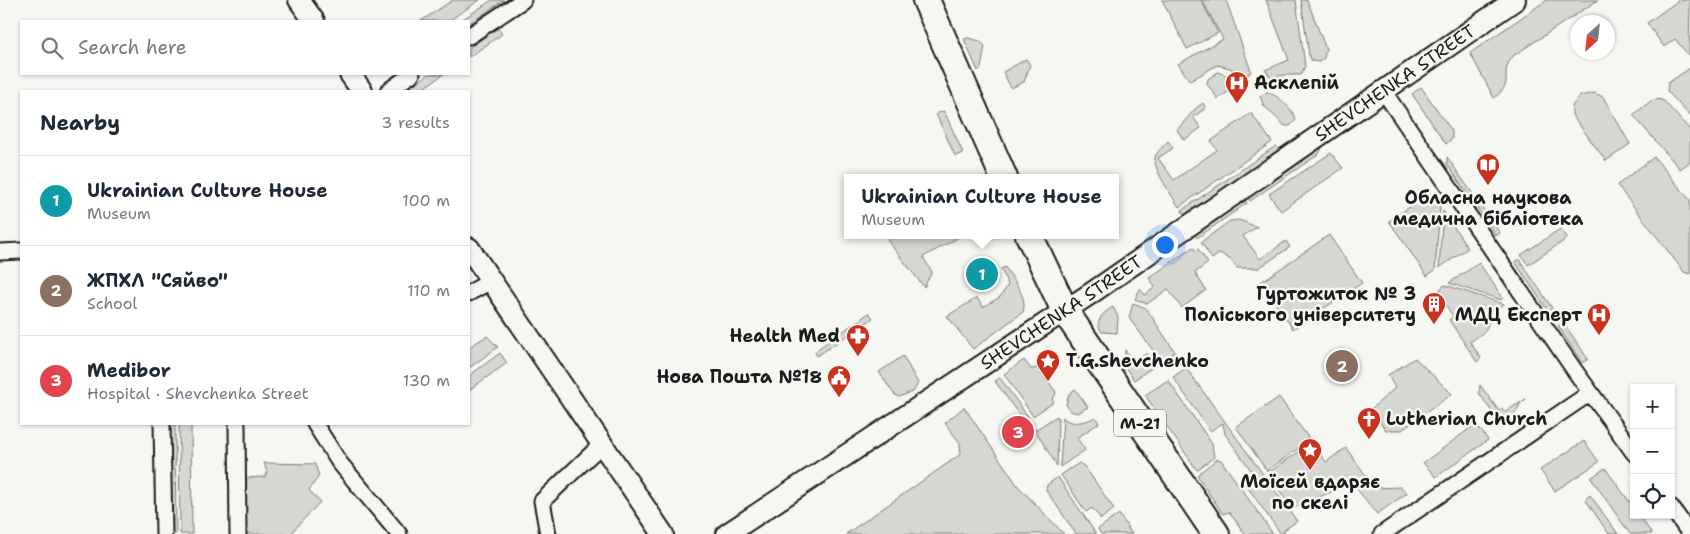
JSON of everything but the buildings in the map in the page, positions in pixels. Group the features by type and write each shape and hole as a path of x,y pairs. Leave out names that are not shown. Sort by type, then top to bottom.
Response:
{"highway":[{"path":"918,0 992,174"},
{"path":"926,0 1002,174"},
{"name":"М-21","path":"1022,239 1061,313 1205,534"},
{"name":"М-21","path":"1031,239 1061,313 1216,534"}],"street":[{"path":"299,0 313,20"},
{"path":"470,35 523,0"},
{"name":"SHEVCHENKA STREET","path":"727,534 1061,313 1515,0"},
{"path":"351,75 361,90"},
{"path":"389,90 411,75"},
{"path":"1384,92 1590,393 1630,448"},
{"path":"470,250 663,534"},
{"path":"0,252 20,251"},
{"path":"470,292 491,281"},
{"path":"1382,534 1590,393"},
{"path":"162,425 164,534"},
{"path":"237,425 238,534"},
{"path":"316,425 339,462 399,534"},
{"path":"548,534 542,501 601,445"},
{"path":"1675,513 1690,534"}],"shaded area":[{"path":"453,0 480,0 450,20 423,20"},
{"path":"492,0 504,0 470,23 470,20 462,20"},
{"path":"1162,0 1201,0 1218,33 1187,49"},
{"path":"1202,0 1226,0 1251,71 1249,74 1241,76 1230,68 1217,65 1190,81 1178,64 1223,39"},
{"path":"1266,0 1296,0 1305,66 1301,75 1285,75 1271,78 1265,70 1289,60"},
{"path":"1301,0 1307,0 1326,49 1324,58 1319,62 1312,61 1309,55"},
{"path":"1547,0 1598,0 1575,15 1570,15 1570,18 1513,56 1507,69 1506,83 1501,92 1494,98 1470,53"},
{"path":"1679,0 1690,0 1689,56 1675,39 1664,47 1647,23"},
{"path":"498,28 502,34 470,56 470,47"},
{"path":"964,39 980,41 985,46 981,68 978,71"},
{"path":"1026,59 1030,65 1024,82 1011,88 1003,72"},
{"path":"1690,68 1690,116 1667,91 1668,83"},
{"path":"1218,72 1226,75 1236,86 1218,99 1207,84 1208,79"},
{"path":"428,75 443,75 420,90 405,90"},
{"path":"1421,87 1452,131 1452,139 1446,144 1412,94"},
{"path":"1267,92 1280,99 1292,111 1296,120 1290,126 1285,126 1264,106 1260,96"},
{"path":"1595,93 1603,97 1630,144 1606,161 1572,115 1572,106 1580,96"},
{"path":"1658,99 1664,101 1690,130 1690,162 1680,169 1633,115 1651,101"},
{"path":"1203,103 1206,108 1193,117 1201,128 1184,140 1177,130 1195,109"},
{"path":"944,111 963,153 955,156 936,114"},
{"path":"1251,113 1272,142 1179,207 1157,168 1155,157 1157,153 1168,141 1173,148 1158,158 1174,180 1217,150 1211,141"},
{"path":"1276,146 1279,151 1184,215 1182,210"},
{"path":"1323,146 1319,154 1250,201 1247,196"},
{"path":"1331,153 1343,168 1281,211 1269,194"},
{"path":"1447,157 1500,233 1496,236 1447,164"},
{"path":"1654,157 1690,200 1690,274 1684,272 1617,185"},
{"path":"1430,193 1440,207 1435,270 1427,276 1389,221"},
{"path":"1243,198 1247,203 1197,238 1194,233"},
{"path":"1443,211 1468,248 1439,268"},
{"path":"1239,220 1257,227 1243,236 1260,259 1286,241 1290,247 1259,268 1237,268 1231,260 1220,253 1212,259 1201,242 1230,221"},
{"path":"1560,229 1568,238 1528,265 1521,255"},
{"path":"1329,235 1362,283 1293,329 1261,282"},
{"path":"956,239 923,257 932,272 924,287 887,240"},
{"path":"1193,247 1196,251 1198,249 1208,263 1195,273 1206,290 1182,308 1168,289 1147,304 1135,299 1140,289 1145,295 1155,287 1149,278"},
{"path":"1519,259 1552,308 1548,311 1515,262"},
{"path":"1479,263 1503,298 1501,300 1449,283"},
{"path":"1005,267 1022,294 1023,312 973,349 947,316 977,298 983,307 1000,297 1008,285 1001,269"},
{"path":"1445,285 1504,304 1488,316 1486,329 1470,342 1481,358 1477,362 1449,320 1453,316 1439,295 1440,289"},
{"path":"1133,303 1146,308 1175,352 1161,361 1129,318"},
{"path":"1113,307 1118,317 1117,333 1102,332 1098,326 1101,317"},
{"path":"869,313 873,318 817,356 815,353 819,348"},
{"path":"1563,322 1588,359 1582,363 1558,326"},
{"path":"487,336 498,347 470,367 470,346"},
{"path":"1125,350 1131,359 1137,360 1147,353 1156,365 1134,380 1124,365"},
{"path":"500,353 507,363 470,389 470,375"},
{"path":"903,356 918,383 914,391 899,397 894,394 879,372"},
{"path":"1415,358 1452,394 1402,430 1386,430 1370,410 1395,388 1388,375"},
{"path":"1024,360 1031,369 1038,368 1056,392 1052,399 1054,402 1033,416 1004,374"},
{"path":"1186,368 1297,521 1283,531 1285,534 1281,534 1246,485 1247,477 1253,473 1225,434 1223,423 1210,431 1173,377"},
{"path":"1000,378 1029,418 1024,422 995,381"},
{"path":"1168,380 1212,444 1214,457 1197,470 1145,395"},
{"path":"1480,385 1499,411 1502,408 1505,412 1526,399 1520,403 1513,416 1501,425 1479,393"},
{"path":"1075,389 1088,407 1078,413 1070,411 1066,404 1069,394"},
{"path":"1279,397 1310,440 1267,471 1236,427"},
{"path":"964,407 1018,486 1064,534 846,534 961,454 960,443 945,423"},
{"path":"1057,416 1058,418 1057,466 1035,430"},
{"path":"1063,417 1070,422 1083,422 1095,417 1099,423 1077,438 1085,450 1060,467"},
{"path":"1476,424 1488,440 1436,477 1423,463"},
{"path":"169,425 175,425 176,534 171,534"},
{"path":"179,425 191,425 192,534 180,534"},
{"path":"1584,441 1599,462 1555,491 1540,470"},
{"path":"1312,443 1326,462 1346,448 1375,488 1401,487 1407,493 1377,514 1357,489 1349,484 1292,509 1268,473"},
{"path":"1217,459 1221,460 1273,534 1245,534 1229,512 1223,514 1198,477 1198,474"},
{"path":"264,463 315,464 319,476 309,490 320,502 290,534 245,534 246,478 265,477 267,472"},
{"path":"1079,463 1085,467 1114,509 1101,519 1092,508 1086,512 1061,475"},
{"path":"1605,468 1630,502 1630,519 1642,519 1652,534 1630,534 1591,478"},
{"path":"1058,477 1096,534 1076,534 1046,490 1047,485"},
{"path":"1590,495 1618,534 1609,534 1585,499"},
{"path":"1119,514 1132,534 1101,534 1098,529"}],"place":[{"name":"Асклепій","path":"1237,104"},
{"name":"Обласна наукова медична бібліотека","path":"1488,186"},
{"name":"Ukrainian Culture House","path":"982,274"},
{"name":"Гуртожиток № 3 Поліського університету","path":"1434,325"},
{"name":"МДЦ Експерт","path":"1599,336"},
{"name":"Health Med","path":"858,357"},
{"name":"ЖПХЛ \"Сяйво\"","path":"1342,366"},
{"name":"T.G.Shevchenko","path":"1048,382"},
{"name":"Нова Пошта №18","path":"839,398"},
{"name":"Medibor","path":"1018,432"},
{"name":"Lutherian Church","path":"1369,440"},
{"name":"Моїсей вдаряє по скелі","path":"1310,471"}]}
